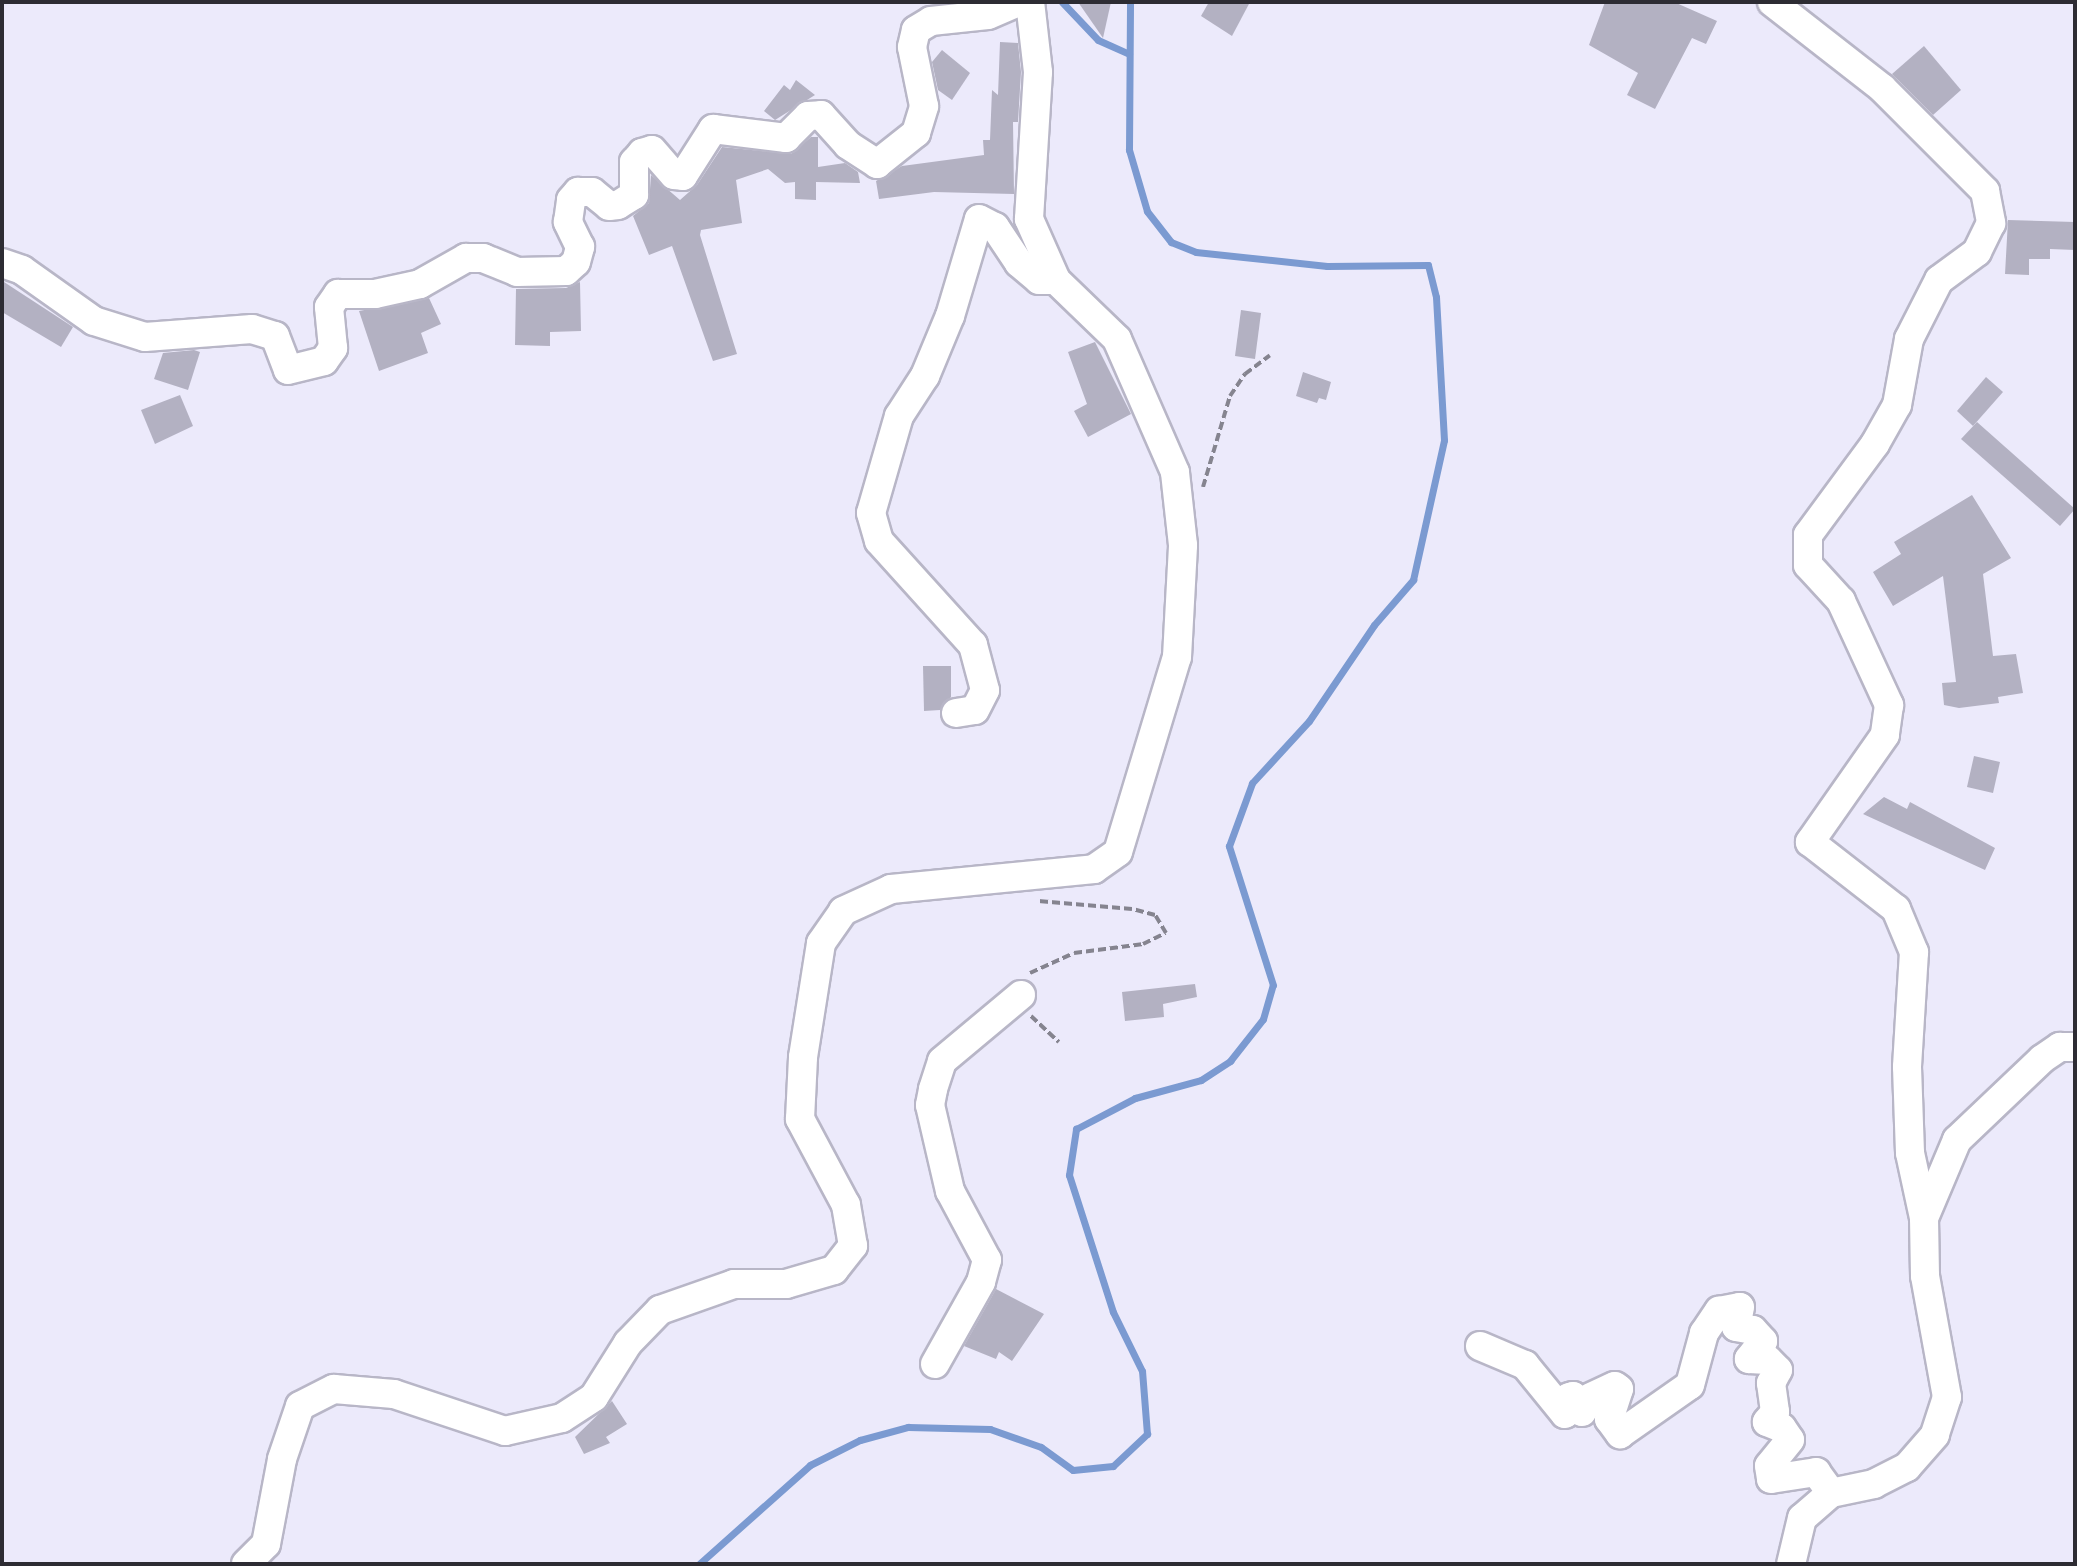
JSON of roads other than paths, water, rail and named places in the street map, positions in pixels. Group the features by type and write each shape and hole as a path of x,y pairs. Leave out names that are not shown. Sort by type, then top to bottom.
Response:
{"street":[{"path":"2,263 22,270 94,321 145,337 252,329 275,336 288,370 324,361 333,348 329,307 338,294 375,294 420,284 466,258 483,258 517,272 566,271 576,262 580,247 568,222 571,200 578,192 592,192 609,206 618,205 634,195 634,162 642,153 652,150 663,157 666,167 683,176 713,129 732,128 786,138 808,116 821,115 848,145 877,164 916,133 924,106 912,47 916,30 931,21 988,15 1019,2"},
{"path":"246,1564 266,1544 282,1459 300,1406 334,1389 394,1394 505,1431 562,1418 594,1397 628,1343 660,1310 734,1284 786,1284 834,1270 853,1246 846,1205 800,1119 803,1057 821,943 843,911 891,889 1094,869 1118,852 1177,657 1180,517 1175,472 1117,339 1056,280 1029,219 1038,72 1030,2"},
{"path":"1772,2 1882,88 1985,191 1991,223 1977,252 1939,280 1909,339 1897,405 1875,444 1808,535 1808,565 1841,601 1889,705 1885,735 1810,842 1896,909 1914,952 1907,1067 1910,1153 1924,1218 1925,1276 1947,1397 1935,1435 1907,1467 1874,1484 1831,1493 1802,1518 1791,1564"},
{"path":"956,713 975,710 985,690 973,645 879,541 871,513 899,416 925,376 950,316 979,219 995,227 1019,263 1039,280 1056,280"},
{"path":"935,1364 981,1282 987,1260 950,1191 930,1105 933,1089 942,1061 1021,995"},
{"path":"1924,1218 1957,1140 2042,1059 2060,1047 2075,1047"},
{"path":"1480,1346 1525,1365 1565,1414 1569,1397 1582,1412 1591,1397 1615,1386 1619,1389 1609,1419 1620,1434 1690,1385 1704,1333 1719,1311 1740,1307 1736,1327 1753,1330 1763,1341 1749,1359 1768,1360 1778,1370 1771,1383 1775,1412 1767,1422 1782,1428 1790,1440 1769,1466 1771,1479 1816,1472 1831,1493"}],"waterway":[{"path":"1062,2 1098,40 1129,54"},
{"path":"699,1564 810,1465 860,1440 908,1427 990,1429 1041,1447 1073,1470 1113,1466 1147,1434 1142,1371 1113,1312 1069,1175 1076,1129 1135,1098 1201,1080 1230,1061 1263,1019 1273,985 1229,846 1252,783 1309,721 1374,625 1413,580 1444,440 1436,297 1428,265 1327,266 1196,252 1171,242 1147,211 1129,150 1130,2"}]}
